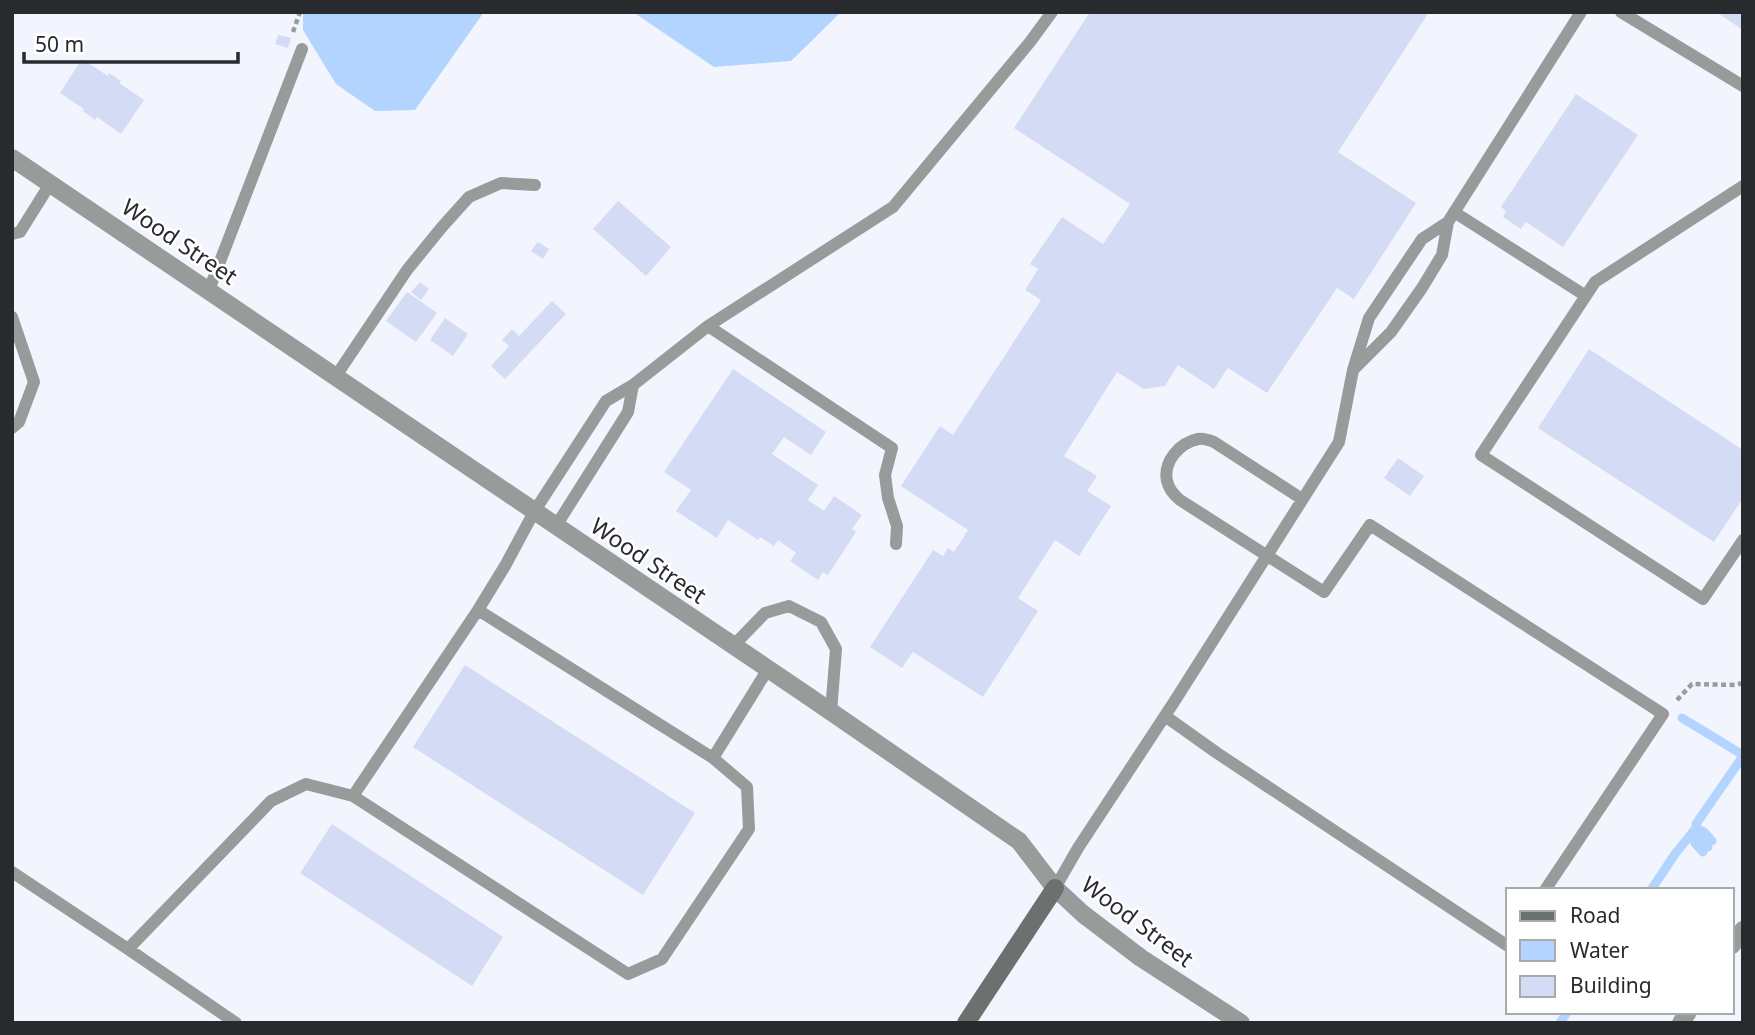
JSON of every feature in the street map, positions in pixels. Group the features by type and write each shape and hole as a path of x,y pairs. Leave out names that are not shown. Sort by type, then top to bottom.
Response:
{"street":[{"name":"Wood Street","path":"12,158 1019,841 1055,888 1083,914 1140,958 1241,1023"},
{"path":"965,1023 1055,888"}],"lane":[{"path":"353,796 478,610 534,512 606,401 633,385 708,326 893,207 1052,12"},
{"path":"1353,370 1391,332 1422,288 1442,256 1451,217 1581,12"},
{"path":"1622,12 1743,86"},
{"path":"209,290 302,49"},
{"path":"336,376 407,270 469,197 501,183 534,185"},
{"path":"12,234 20,232 50,184"},
{"path":"1743,186 1595,282 1481,455 1703,599 1743,540"},
{"path":"1451,217 1586,296"},
{"path":"1055,888 1339,442 1353,370 1368,318 1422,239 1451,217"},
{"path":"12,317 34,382 19,422 12,428"},
{"path":"708,326 892,448 886,475 888,498 897,526 896,544"},
{"path":"556,526 628,412 633,385"},
{"path":"1302,499 1214,442 1200,438 1186,443 1176,451 1168,464 1167,481 1172,493 1180,500 1324,592 1370,525 1662,714 1546,888"},
{"path":"733,646 765,613 789,606 821,622 836,649 831,712"},
{"path":"128,948 271,801 306,784 353,796 628,974 662,958 749,829 747,787 713,758 478,610"},
{"path":"713,758 768,669"},
{"path":"1164,716 1506,945"},
{"path":"12,872 236,1023"}],"path":[{"path":"1662,714 1692,684 1743,683"}],"water":[{"path":"303,12 484,12 415,110 375,111 336,84 303,30"},
{"path":"633,12 841,12 791,61 714,67"}],"building":[{"path":"1090,12 1429,12 1338,152 1416,203 1354,299 1337,288 1267,393 1228,368 1214,389 1178,365 1165,386 1144,389 1117,372 1064,456 1097,476 1087,491 1111,506 1079,556 1055,540 1018,598 1038,611 983,697 913,652 902,668 870,647 933,550 943,556 948,548 954,552 968,530 901,486 940,426 953,435 1041,300 1025,290 1038,269 1030,264 1062,217 1103,244 1130,204 1014,128"},
{"path":"1716,12 1743,12 1743,30"},
{"path":"278,35 291,38 288,48 275,44"},
{"path":"82,59 108,76 109,73 144,100 121,134 97,117 95,120 60,93"},
{"path":"1576,94 1638,135 1563,247 1526,222 1521,229 1503,217 1506,211 1501,207"},
{"path":"618,201 671,247 646,276 593,229"},
{"path":"538,242 549,249 543,259 531,251"},
{"path":"420,282 429,289 421,300 411,292"},
{"path":"407,292 437,313 416,342 386,321"},
{"path":"552,301 566,314 505,379 491,366 509,346 502,340 512,329 519,336"},
{"path":"445,318 468,334 453,356 430,340"},
{"path":"1589,349 1743,450 1743,498 1714,542 1538,428"},
{"path":"733,369 826,432 811,455 784,437 772,454 818,485 808,500 824,511 834,496 862,515 852,529 856,532 828,575 823,572 818,580 790,561 796,553 778,540 774,546 760,537 758,540 728,520 717,538 676,511 691,490 664,472"},
{"path":"1398,458 1424,476 1410,496 1384,478"},
{"path":"465,665 695,813 643,895 413,747"},
{"path":"332,824 503,937 472,986 300,873"}],"waterway":[{"path":"1682,718 1743,755"},
{"path":"1708,847 1700,837 1696,824 1743,756"},
{"path":"1652,888 1696,828"},
{"path":"1696,829 1695,843 1703,852"},
{"path":"1697,829 1712,841"},
{"path":"1560,1023 1566,1014"}]}
